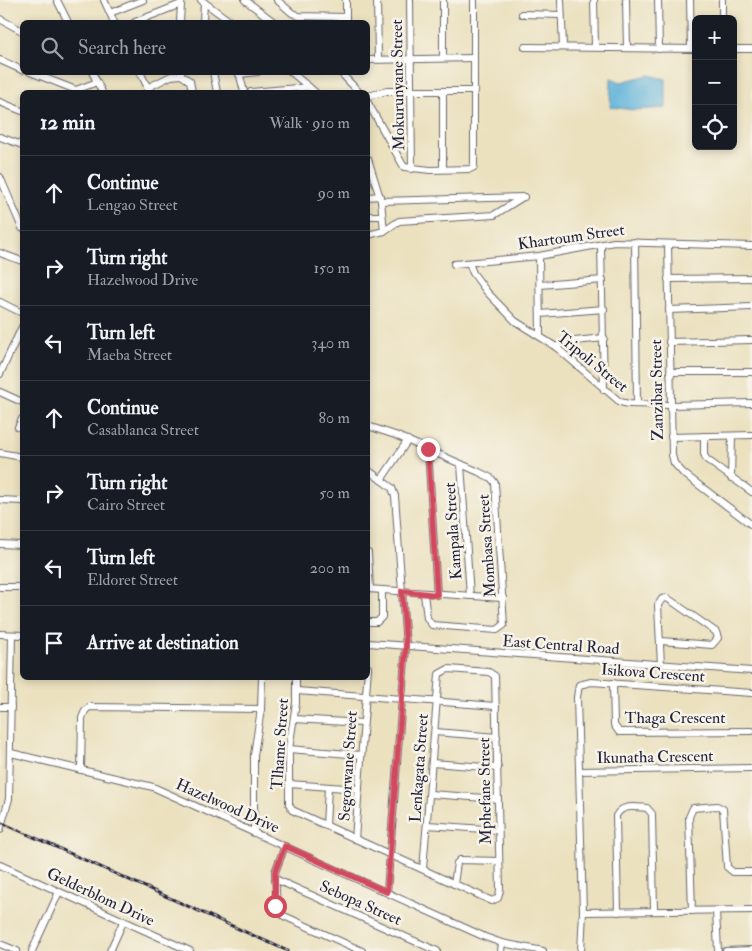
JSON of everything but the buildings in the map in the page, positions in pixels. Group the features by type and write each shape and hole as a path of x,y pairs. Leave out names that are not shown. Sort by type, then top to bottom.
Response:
{"street":[{"path":"57,0 67,20"},
{"path":"104,0 113,20"},
{"path":"110,13 143,0"},
{"path":"245,0 271,20"},
{"path":"277,0 292,13 299,16 346,20 346,0"},
{"path":"377,0 378,60"},
{"name":"Mokurunyane Street","path":"410,0 412,169"},
{"path":"443,0 443,58"},
{"path":"370,107 402,165 412,169 470,169 475,164 474,0"},
{"path":"561,0 563,47"},
{"path":"594,0 595,47"},
{"path":"626,0 627,48"},
{"path":"658,0 659,49"},
{"path":"690,0 692,32"},
{"path":"722,0 722,15"},
{"path":"202,1 203,20"},
{"path":"202,1 228,20"},
{"path":"140,20 181,2 180,20"},
{"path":"522,14 562,15"},
{"path":"0,19 20,30"},
{"path":"525,47 692,48"},
{"path":"737,49 752,49"},
{"path":"370,60 474,58"},
{"path":"0,60 20,69"},
{"path":"37,75 70,89 81,89 97,82"},
{"path":"94,75 101,90"},
{"path":"142,75 148,90 176,75"},
{"path":"182,75 190,82 192,90"},
{"path":"214,75 217,90"},
{"path":"240,75 243,90"},
{"path":"295,75 313,90"},
{"path":"343,75 357,90"},
{"path":"274,90 309,87"},
{"path":"443,91 443,169"},
{"path":"370,95 378,92 475,91"},
{"path":"0,102 20,110"},
{"path":"0,137 20,144"},
{"path":"370,164 380,199 384,231"},
{"path":"0,177 20,223"},
{"path":"370,179 375,178"},
{"path":"370,197 380,199 524,197 494,215 399,221 384,231 370,234"},
{"path":"370,216 381,216"},
{"path":"635,242 637,403"},
{"name":"Khartoum Street","path":"454,264 539,256 601,244 635,242 752,246"},
{"path":"601,244 604,309 604,390"},
{"name":"Zanzibar Street","path":"668,244 672,455 678,468 731,509"},
{"path":"0,253 20,260"},
{"path":"539,256 540,336"},
{"name":"Tripoli Street","path":"469,263 473,273 487,292 504,309 531,331 556,347 620,402 628,404 671,405 752,403"},
{"path":"668,278 752,278"},
{"path":"540,285 603,280"},
{"path":"0,302 20,312"},
{"path":"669,310 752,307"},
{"path":"540,314 604,309"},
{"path":"0,374 20,331"},
{"path":"556,347 565,342 604,338"},
{"path":"669,342 752,340"},
{"path":"670,372 752,372"},
{"path":"0,392 20,401"},
{"path":"18,426 20,422"},
{"name":"Mombasa Street","path":"370,427 408,440 488,476 495,483 504,618 502,627 498,630 491,630 432,625 427,618 424,594"},
{"path":"704,436 705,458 752,492"},
{"path":"732,436 732,478"},
{"path":"671,437 752,436"},
{"path":"381,480 408,440"},
{"path":"428,449 437,595"},
{"path":"0,453 10,457 20,457"},
{"name":"Kampala Street","path":"461,464 470,596"},
{"path":"370,472 392,488 395,496 406,646 387,892"},
{"path":"0,500 20,501"},
{"path":"731,509 752,520"},
{"path":"731,509 752,525"},
{"path":"0,544 20,545"},
{"path":"0,587 20,587"},
{"path":"370,589 503,598"},
{"path":"370,622 377,622 382,617 382,590"},
{"path":"661,641 712,645 718,638 716,632 673,602 667,598 662,599 658,605 661,665"},
{"path":"0,634 20,635"},
{"path":"0,830 8,806 11,753 12,634"},
{"name":"East Central Road","path":"370,643 752,672"},
{"name":"Mphefane Street","path":"443,670 492,673 496,682 499,894 494,900 488,899 454,884"},
{"name":"Lenkagata Street","path":"423,870 438,677 443,670"},
{"path":"254,833 254,754 261,709 262,680"},
{"name":"Tlhame Street","path":"296,680 297,691 289,749 289,804 294,812 326,826"},
{"name":"Segorwane Street","path":"355,839 367,680"},
{"name":"Isikova Crescent","path":"579,771 578,687 585,682 752,694"},
{"name":"Thaga Crescent","path":"613,683 614,725 619,732 752,731"},
{"path":"297,691 401,697 496,706"},
{"path":"0,707 11,707"},
{"path":"81,770 82,718 84,711 89,707 261,709"},
{"path":"294,719 364,723"},
{"path":"435,732 497,737"},
{"path":"289,749 361,755"},
{"name":"Hazelwood Drive","path":"11,753 154,787 502,943 543,951"},
{"path":"432,763 498,768"},
{"name":"Ikunatha Crescent","path":"582,951 583,912 579,771 752,768"},
{"path":"289,784 359,789"},
{"path":"328,787 326,826 454,884 457,863 460,860 499,861"},
{"path":"430,794 498,799"},
{"path":"692,911 689,817 693,808 717,806 723,809 727,868 733,872 752,872"},
{"path":"618,912 616,816 620,810 626,807 647,808 652,814 654,911"},
{"path":"428,825 498,830"},
{"path":"285,846 276,868 275,906 278,912 362,951"},
{"name":"Gelderblom Drive","path":"0,865 190,951"},
{"name":"Sebopa Street","path":"275,879 437,951"},
{"path":"32,951 59,892"},
{"path":"583,912 752,910"},
{"path":"716,911 718,951"},
{"path":"110,951 123,922"},
{"path":"501,951 502,943"},
{"path":"0,944 16,951"},
{"path":"726,951 752,950"}],"water":[{"path":"649,75 666,79 666,108 634,110 610,107 611,78 621,82"}],"railway":[{"path":"0,822 288,951"}],"route":[{"path":"275,906 275,872 285,846 387,892 406,646 402,591 437,595 428,449"}]}
